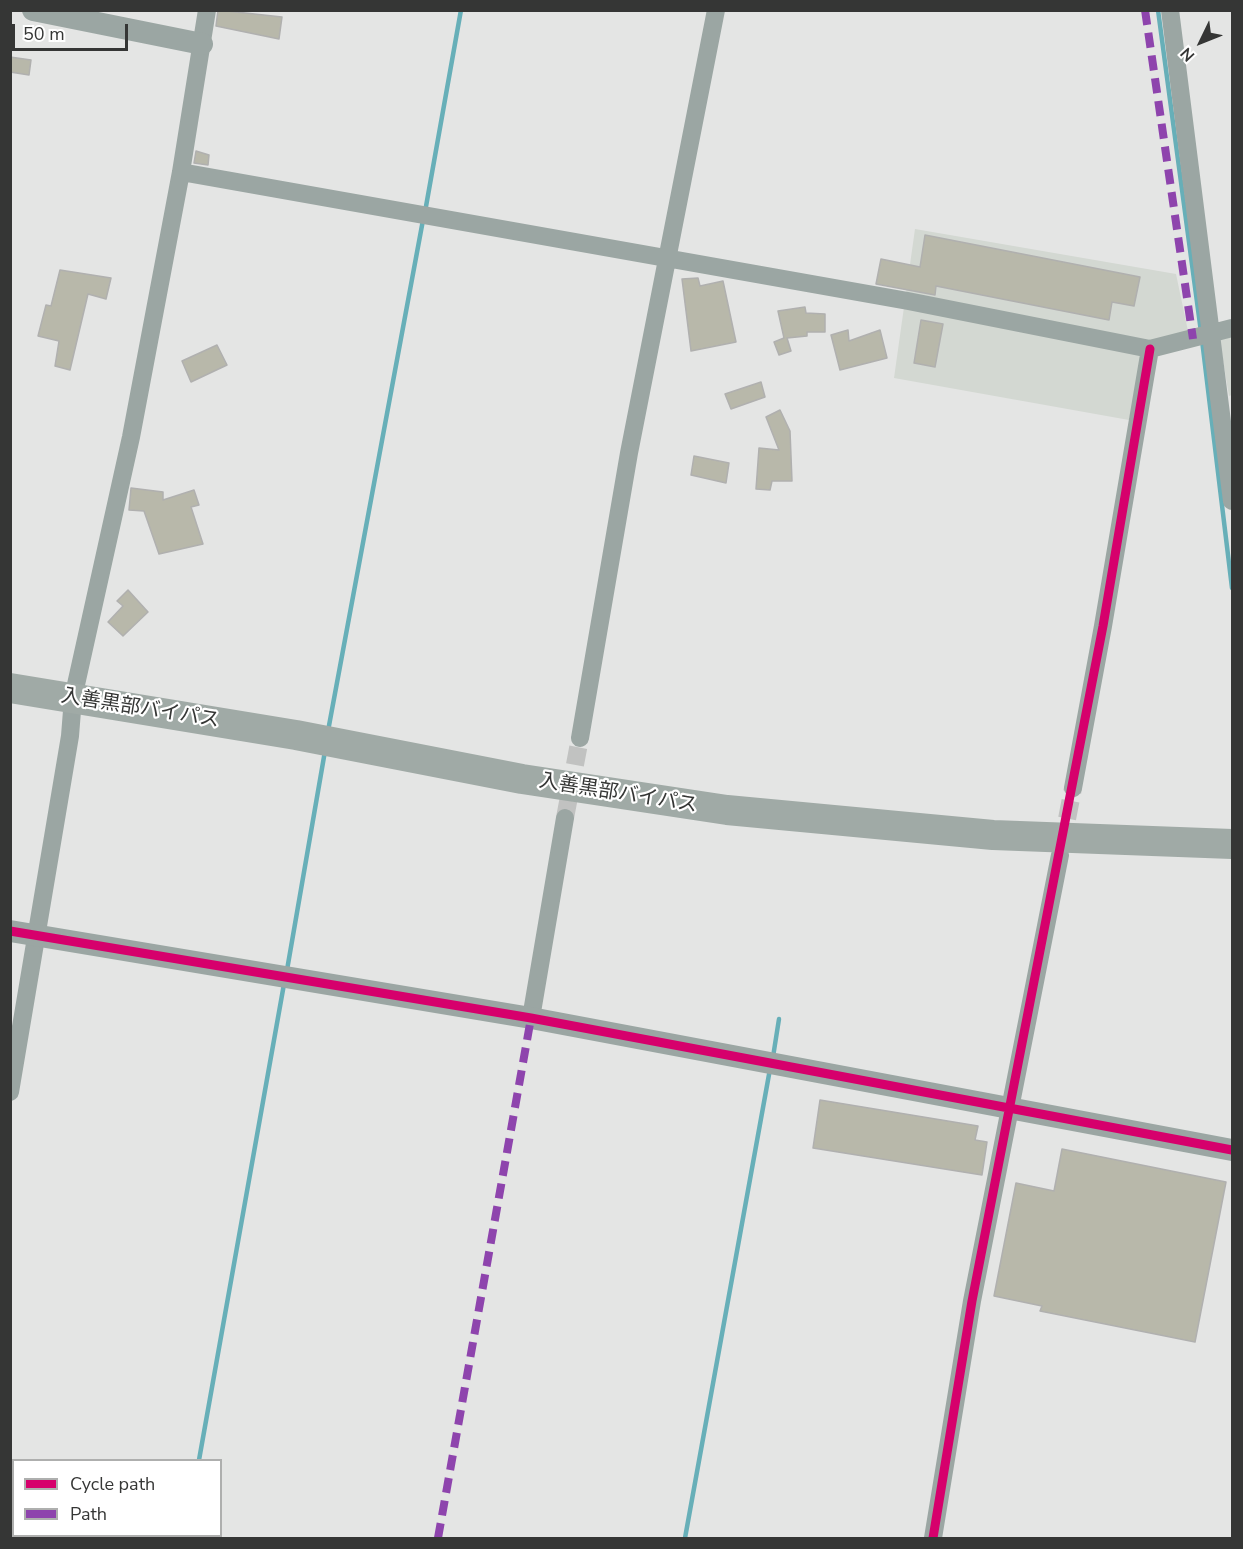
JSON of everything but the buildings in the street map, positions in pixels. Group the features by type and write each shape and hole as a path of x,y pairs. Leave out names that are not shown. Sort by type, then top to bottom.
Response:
{"highway":[{"name":"入善黒部バイパス","path":"10,688 296,735 522,779 727,810 993,835 1233,844"}],"street":[{"path":"33,10 202,44"},
{"path":"10,1092 70,736 73,698 131,437 181,172 207,10"},
{"path":"580,738 629,453 716,10"},
{"path":"1170,10 1233,501"},
{"path":"181,172 908,301 1150,349 1233,328"},
{"path":"1073,788 1150,349"},
{"path":"531,1018 565,818"},
{"path":"933,1539 972,1301 1060,855"},
{"path":"10,931 531,1018 1008,1110 1233,1150"}],"shaded area":[{"path":"915,229 1176,274 1188,331 1147,342 1129,420 894,378"},
{"path":"1232,334 1232,395 1229,396 1219,337"}],"waterway":[{"path":"425,212 461,10"},
{"path":"1158,10 1201,332"},
{"path":"328,731 423,220"},
{"path":"1202,340 1232,588"},
{"path":"287,970 325,751"},
{"path":"199,1459 284,984"},
{"path":"773,1057 779,1019"},
{"path":"685,1538 770,1069"}],"tunnel":[{"path":"565,818 580,738"},
{"path":"1062,845 1073,788"}],"marked path":[{"path":"1145,10 1193,339"},
{"path":"438,1538 531,1018"}],"cycle path":[{"path":"933,1538 972,1301 1103,626 1150,349"},
{"path":"10,931 531,1018 1232,1150"}]}
